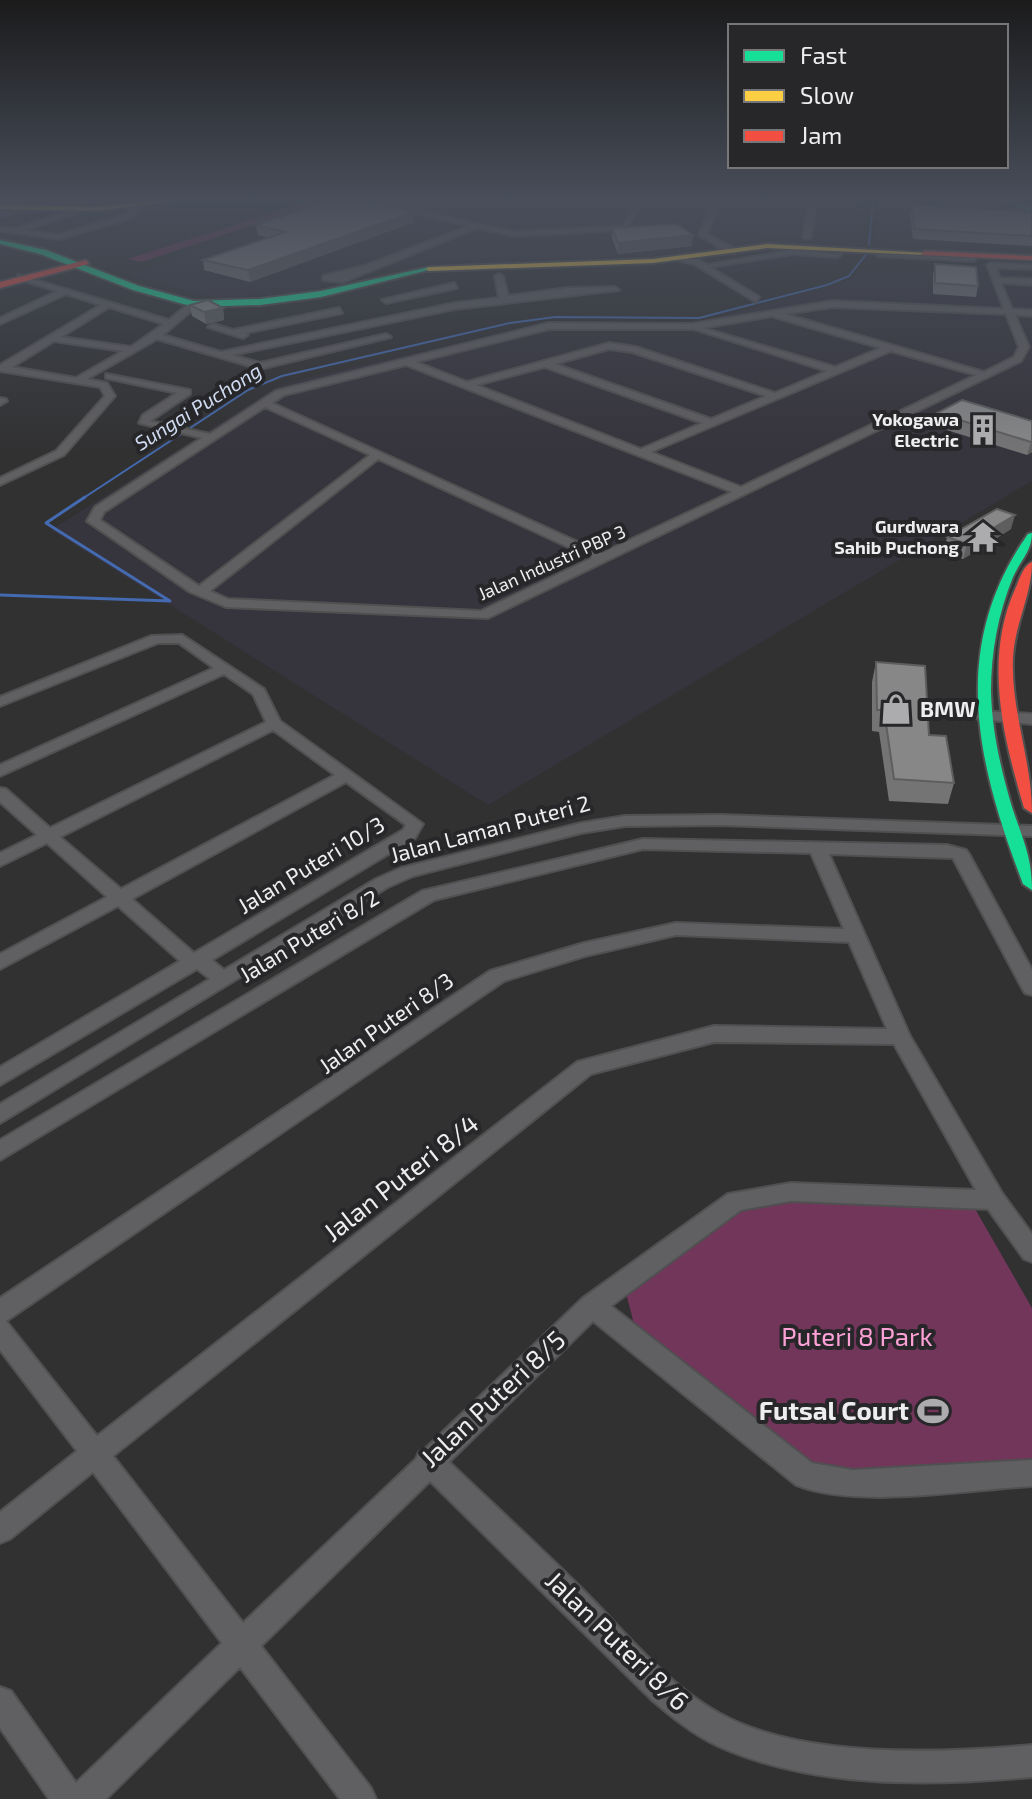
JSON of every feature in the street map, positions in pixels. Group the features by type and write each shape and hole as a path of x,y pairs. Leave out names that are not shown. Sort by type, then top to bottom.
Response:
{"main road":[{"path":"128,285 194,304 292,298 352,285"},
{"path":"143,285 192,298 268,298 344,285"},
{"path":"268,298 316,285"},
{"path":"1032,537 998,590 982,667 983,716 1008,830 1032,884"},
{"path":"1032,566 1011,610 1004,645 1008,717 1032,808"}],"street":[{"path":"43,285 172,324"},
{"path":"409,285 410,295"},
{"path":"386,300 442,285"},
{"path":"454,285 455,306"},
{"path":"501,285 504,299"},
{"path":"223,354 409,315 504,299 543,285"},
{"path":"596,285 615,290"},
{"path":"742,285 756,299"},
{"name":"Jalan Industri PBP 3","path":"691,327 549,326 299,386 264,403 99,510 93,521 200,592 226,603 469,616 508,606 1018,359 1024,350 998,285"},
{"path":"0,321 63,292"},
{"path":"79,380 156,336 194,304"},
{"path":"691,327 833,304 1032,307"},
{"path":"1,368 106,305"},
{"path":"1008,309 1032,313"},
{"path":"234,332 339,311"},
{"path":"771,313 985,375"},
{"path":"409,315 421,323"},
{"path":"261,317 282,322"},
{"path":"156,336 260,366 386,338 366,324"},
{"path":"213,327 273,343"},
{"path":"691,327 835,370"},
{"path":"52,338 134,350"},
{"path":"295,338 320,353"},
{"path":"466,385 609,346 633,349 775,396"},
{"path":"642,452 889,348"},
{"path":"147,356 109,376 186,392 147,417 144,423 211,437"},
{"path":"405,361 743,492"},
{"path":"544,363 712,423"},
{"path":"0,482 60,453 110,396 103,385 1,368"},
{"path":"264,403 605,559"},
{"path":"200,592 377,455"},
{"name":"Jalan Puteri 10/3","path":"0,702 156,639 182,639 259,692 274,724 413,822 412,831 0,1077"},
{"path":"0,771 223,669"},
{"path":"983,716 1032,719"},
{"path":"0,860 274,724"},
{"path":"0,962 347,775"},
{"path":"0,793 216,984"},
{"name":"Jalan Laman Puteri 2","path":"0,1115 382,883 407,872 581,828 625,821 720,820 1032,831"},
{"name":"Jalan Puteri 8/2","path":"0,1151 416,899 643,844 947,851 960,854 1032,988"},
{"path":"818,849 900,1037 994,1200 1032,1252"},
{"name":"Jalan Puteri 8/3","path":"0,1312 274,1130 497,976 584,950 676,929 855,936"},
{"name":"Jalan Puteri 8/4","path":"0,1529 584,1068 714,1034 900,1037"},
{"name":"Jalan Puteri 8/5","path":"83,1799 428,1461 592,1306 736,1201 791,1192 994,1200"},
{"path":"592,1306 806,1475 853,1484 1032,1473"},
{"path":"0,1330 98,1453 360,1799"},
{"name":"Jalan Puteri 8/6","path":"428,1461 676,1704 728,1734 787,1752 880,1764 986,1766 1032,1761"},
{"path":"0,1702 68,1799"}],"shaded area":[{"path":"164,285 331,285 286,293 221,298"},
{"path":"1032,285 1032,481 488,805 51,530 281,384 539,324 677,324 703,321 830,286"}],"green space":[{"name":"Puteri 8 Park","path":"797,1198 974,1207 1032,1308 1032,1462 824,1474 634,1324 626,1293 740,1208"}],"building":[{"path":"208,300 223,308 204,312 190,305"},
{"path":"962,400 1032,421 1032,441 937,413"},
{"path":"997,509 1015,515 967,544 947,537"},
{"path":"876,662 925,666 929,735 946,736 954,783 894,779 884,710 877,710"}],"waterway":[{"name":"Sungai Puchong","path":"82,499 248,390 282,376 510,323 555,317 699,318 827,285"},
{"name":"Sungai Puchong","path":"0,595 170,601 46,523 82,499"}],"traffic: fast":[{"path":"128,285 194,304 260,302 360,285"},
{"path":"1032,537 1008,573 993,617 985,656 984,694 994,772 1032,884"}],"traffic: jam":[{"path":"1032,566 1018,597 1010,627 1005,686 1014,746 1032,808"}],"place":[{"name":"Yokogawa Electric","path":"983,430"},
{"name":"Gurdwara Sahib Puchong","path":"983,537"},
{"name":"BMW","path":"896,709"},
{"name":"Futsal Court","path":"933,1411"}]}
